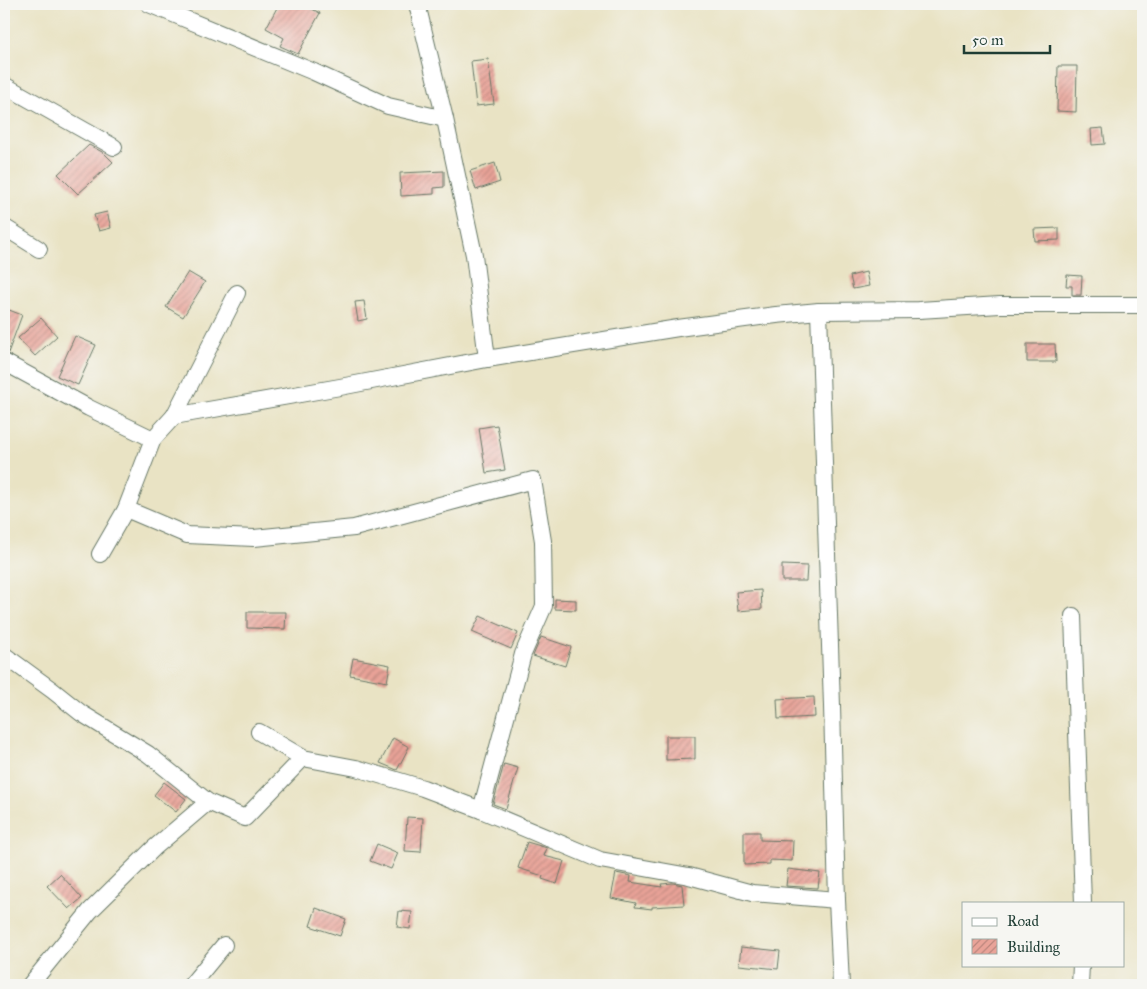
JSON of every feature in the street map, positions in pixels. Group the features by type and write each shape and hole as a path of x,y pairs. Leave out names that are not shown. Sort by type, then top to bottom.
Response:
{"street":[{"path":"149,4 305,68 388,106 445,119"},
{"path":"417,4 445,119 474,255 486,359"},
{"path":"4,85 114,147"},
{"path":"4,227 39,250"},
{"path":"100,554 126,509 153,439 174,416 238,293"},
{"path":"174,416 486,359 678,328 818,311 919,310 1000,305 1143,305"},
{"path":"818,311 841,985"},
{"path":"4,362 153,439"},
{"path":"126,509 187,536 254,538 354,528 533,480 543,541 544,606 523,654 481,810"},
{"path":"1073,616 1083,902"},
{"path":"4,654 81,713 148,754 208,802 245,818 304,758"},
{"path":"258,732 304,758 356,768 423,788 600,860 689,876 752,893 837,900"},
{"path":"30,985 90,911 154,848 208,802"},
{"path":"191,985 224,945"},
{"path":"1080,985 1081,966"}],"building":[{"path":"279,4 302,4 320,13 298,54 280,46 284,38 266,28"},
{"path":"488,59 494,104 476,106 471,61"},
{"path":"1058,66 1077,66 1076,112 1057,111"},
{"path":"1103,128 1105,144 1092,145 1091,129"},
{"path":"89,145 104,153 113,162 78,194 58,174"},
{"path":"495,163 500,182 476,190 470,171"},
{"path":"444,171 444,187 434,188 434,194 401,196 400,173"},
{"path":"107,212 111,228 99,231 94,215"},
{"path":"1059,228 1059,240 1035,241 1034,229"},
{"path":"188,272 205,282 183,317 166,307"},
{"path":"866,272 869,286 853,289 850,276"},
{"path":"1067,275 1082,276 1081,295 1072,295 1072,286 1066,286"},
{"path":"364,301 367,319 358,321 355,302"},
{"path":"4,308 22,315 8,353 4,352"},
{"path":"41,318 57,336 35,356 18,338"},
{"path":"75,336 96,345 78,385 57,376"},
{"path":"1027,344 1055,344 1056,362 1027,362"},
{"path":"497,425 505,470 486,473 479,428"},
{"path":"782,565 807,566 806,581 782,581"},
{"path":"761,590 762,609 738,611 736,592"},
{"path":"555,599 576,600 576,610 555,609"},
{"path":"247,612 286,612 285,629 247,628"},
{"path":"480,616 518,633 511,649 472,632"},
{"path":"541,637 571,647 565,666 533,656"},
{"path":"353,658 390,665 387,682 350,675"},
{"path":"814,697 815,717 778,719 777,699"},
{"path":"666,736 695,736 695,759 666,760"},
{"path":"393,738 409,747 397,770 380,763"},
{"path":"504,764 518,768 506,809 493,804"},
{"path":"164,782 186,799 176,812 154,795"},
{"path":"407,817 423,818 421,852 405,851"},
{"path":"744,832 760,832 760,840 793,841 792,861 770,860 770,864 744,865"},
{"path":"527,842 547,848 544,856 564,861 557,884 542,879 543,876 518,868"},
{"path":"377,844 398,853 391,869 370,861"},
{"path":"788,869 820,873 818,888 786,886"},
{"path":"616,873 631,876 630,882 662,887 661,884 673,883 682,885 684,905 652,907 652,909 635,907 636,903 611,898"},
{"path":"60,874 82,898 69,909 47,886"},
{"path":"316,908 346,919 340,936 310,926"},
{"path":"399,911 412,912 410,929 397,927"},
{"path":"741,947 780,951 778,969 739,965"}]}
